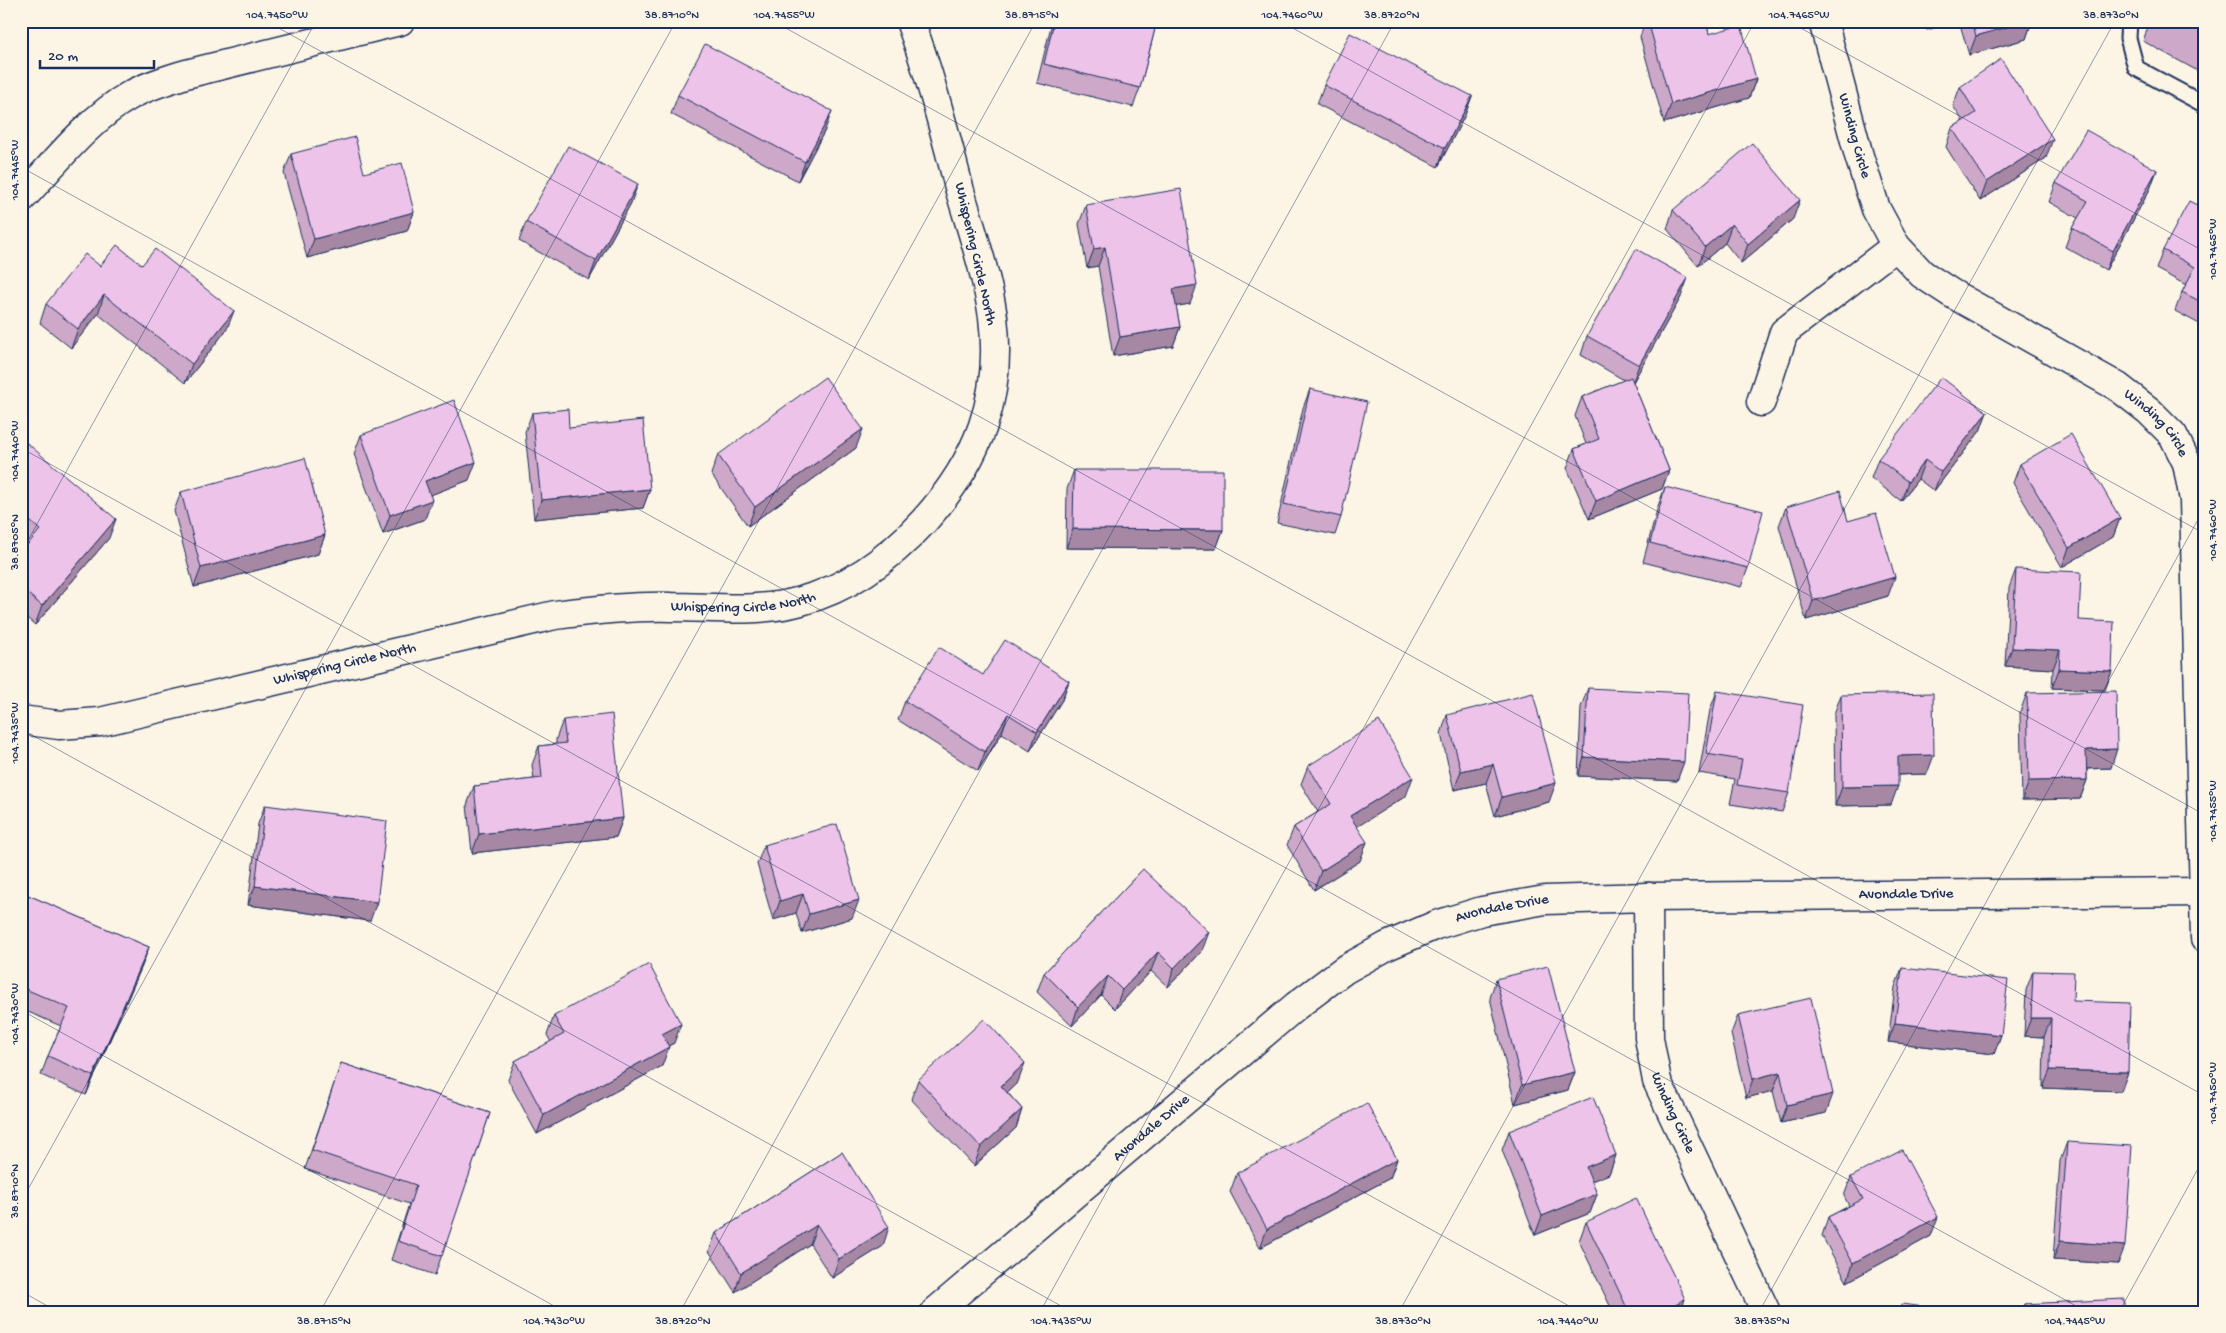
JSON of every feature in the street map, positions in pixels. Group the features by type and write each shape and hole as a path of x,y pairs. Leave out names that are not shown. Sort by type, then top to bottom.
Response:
{"street":[{"path":"21,199 104,112 129,96 155,84 186,74 400,21"},
{"name":"Whispering Circle North","path":"21,720 59,725 100,722 556,615 612,608 672,606 760,609 802,601 841,586 878,564 910,536 940,503 964,465 982,431 992,395 996,359 992,316 983,274 924,58 910,21"},
{"name":"Winding Circle","path":"1824,21 1859,156 1876,209 1896,246 1922,274 1951,293 2118,387 2149,411 2173,436 2187,464 2194,500 2205,938"},
{"path":"1761,402 1784,332 1896,246"},
{"name":"Avondale Drive","path":"935,1312 1289,1012 1344,970 1387,946 1436,925 1482,911 1545,900 1648,897 2205,892"},
{"name":"Winding Circle","path":"1648,897 1649,1038 1657,1081 1766,1312"}],"lane":[{"path":"2130,21 2128,38 2136,68 2205,106"}],"building":[{"path":"1054,21 1157,21 1140,88 1044,64"},
{"path":"1648,21 1706,21 1709,34 1741,25 1756,79 1671,104"},
{"path":"1972,21 2028,21 1976,36"},
{"path":"2184,21 2205,21 2205,33"},
{"path":"1350,33 1472,96 1445,148 1324,85"},
{"path":"705,44 832,111 805,162 678,95"},
{"path":"2001,59 2053,139 1987,182 1952,128 1976,113 1960,87"},
{"path":"2086,130 2157,170 2113,251 2072,228 2088,201 2056,183"},
{"path":"355,137 364,173 402,163 414,212 314,239 291,154"},
{"path":"1752,143 1800,200 1748,244 1732,224 1705,247 1673,210"},
{"path":"568,146 638,184 596,261 526,222"},
{"path":"1181,189 1197,285 1173,289 1180,327 1120,337 1105,247 1094,249 1086,205"},
{"path":"2189,201 2205,209 2205,304 2182,292 2195,267 2163,250"},
{"path":"117,245 142,265 155,249 234,311 192,364 104,295 78,329 46,304 85,254 100,266"},
{"path":"1636,249 1688,278 1639,365 1587,336"},
{"path":"825,377 863,429 755,507 718,455"},
{"path":"1631,377 1669,470 1596,501 1574,449 1599,439 1582,397"},
{"path":"1941,377 1987,412 1941,472 1925,460 1908,482 1878,459"},
{"path":"1310,389 1367,402 1341,517 1284,504"},
{"path":"454,400 476,462 425,481 432,500 390,515 361,435"},
{"path":"568,409 569,428 643,420 650,489 541,500 532,413"},
{"path":"2071,434 2120,518 2069,548 2020,464"},
{"path":"27,443 116,519 42,606 21,588 21,552 40,530 21,513 21,450"},
{"path":"305,458 325,535 201,568 181,492"},
{"path":"1074,470 1223,470 1223,530 1073,529"},
{"path":"1665,487 1763,511 1748,568 1650,543"},
{"path":"1840,491 1848,521 1876,513 1895,577 1813,601 1786,507"},
{"path":"2016,569 2081,572 2079,620 2114,622 2112,671 2059,669 2060,650 2012,648"},
{"path":"1005,640 1069,681 1037,732 1008,714 985,752 905,701 939,647 983,675"},
{"path":"1588,688 1688,693 1684,762 1584,757"},
{"path":"1717,691 1803,705 1789,793 1737,785 1742,760 1706,754"},
{"path":"2116,691 2117,749 2086,750 2087,780 2029,781 2027,693"},
{"path":"1533,693 1556,783 1502,797 1493,764 1461,771 1447,715"},
{"path":"1933,693 1934,755 1898,756 1898,786 1842,787 1841,695"},
{"path":"612,714 623,818 479,834 474,786 542,778 539,746 566,743 563,720"},
{"path":"1379,721 1413,777 1350,816 1367,842 1321,871 1294,827 1331,804 1308,766"},
{"path":"265,805 387,821 377,902 255,886"},
{"path":"837,824 859,900 809,914 803,894 780,901 764,845"},
{"path":"1143,869 1209,932 1174,968 1158,952 1122,990 1108,976 1078,1007 1044,973"},
{"path":"21,892 149,947 93,1076 48,1056 69,1008 21,987"},
{"path":"649,964 681,1024 662,1034 669,1047 544,1115 515,1061 564,1034 554,1016"},
{"path":"1548,966 1575,1072 1522,1085 1496,979"},
{"path":"1902,968 2008,980 2001,1035 1895,1023"},
{"path":"2033,971 2074,972 2073,1001 2130,1003 2128,1072 2050,1070 2051,1018 2031,1018"},
{"path":"1811,998 1833,1094 1787,1105 1780,1072 1753,1079 1738,1015"},
{"path":"984,1019 1025,1063 1001,1086 1022,1109 981,1147 918,1080"},
{"path":"341,1063 490,1113 442,1256 398,1241 416,1185 312,1150"},
{"path":"1593,1097 1616,1155 1586,1167 1597,1194 1542,1216 1509,1131"},
{"path":"1367,1103 1397,1159 1267,1229 1237,1173"},
{"path":"2067,1142 2132,1146 2125,1246 2060,1241"},
{"path":"1902,1150 1938,1217 1853,1263 1828,1217 1863,1199 1851,1177"},
{"path":"842,1152 889,1227 839,1259 817,1225 741,1273 716,1233"},
{"path":"1636,1198 1685,1299 1660,1312 1629,1312 1586,1222"},
{"path":"2124,1299 2124,1312 2025,1312 2024,1304"},
{"path":"1901,1304 1966,1312 1900,1312"}]}
